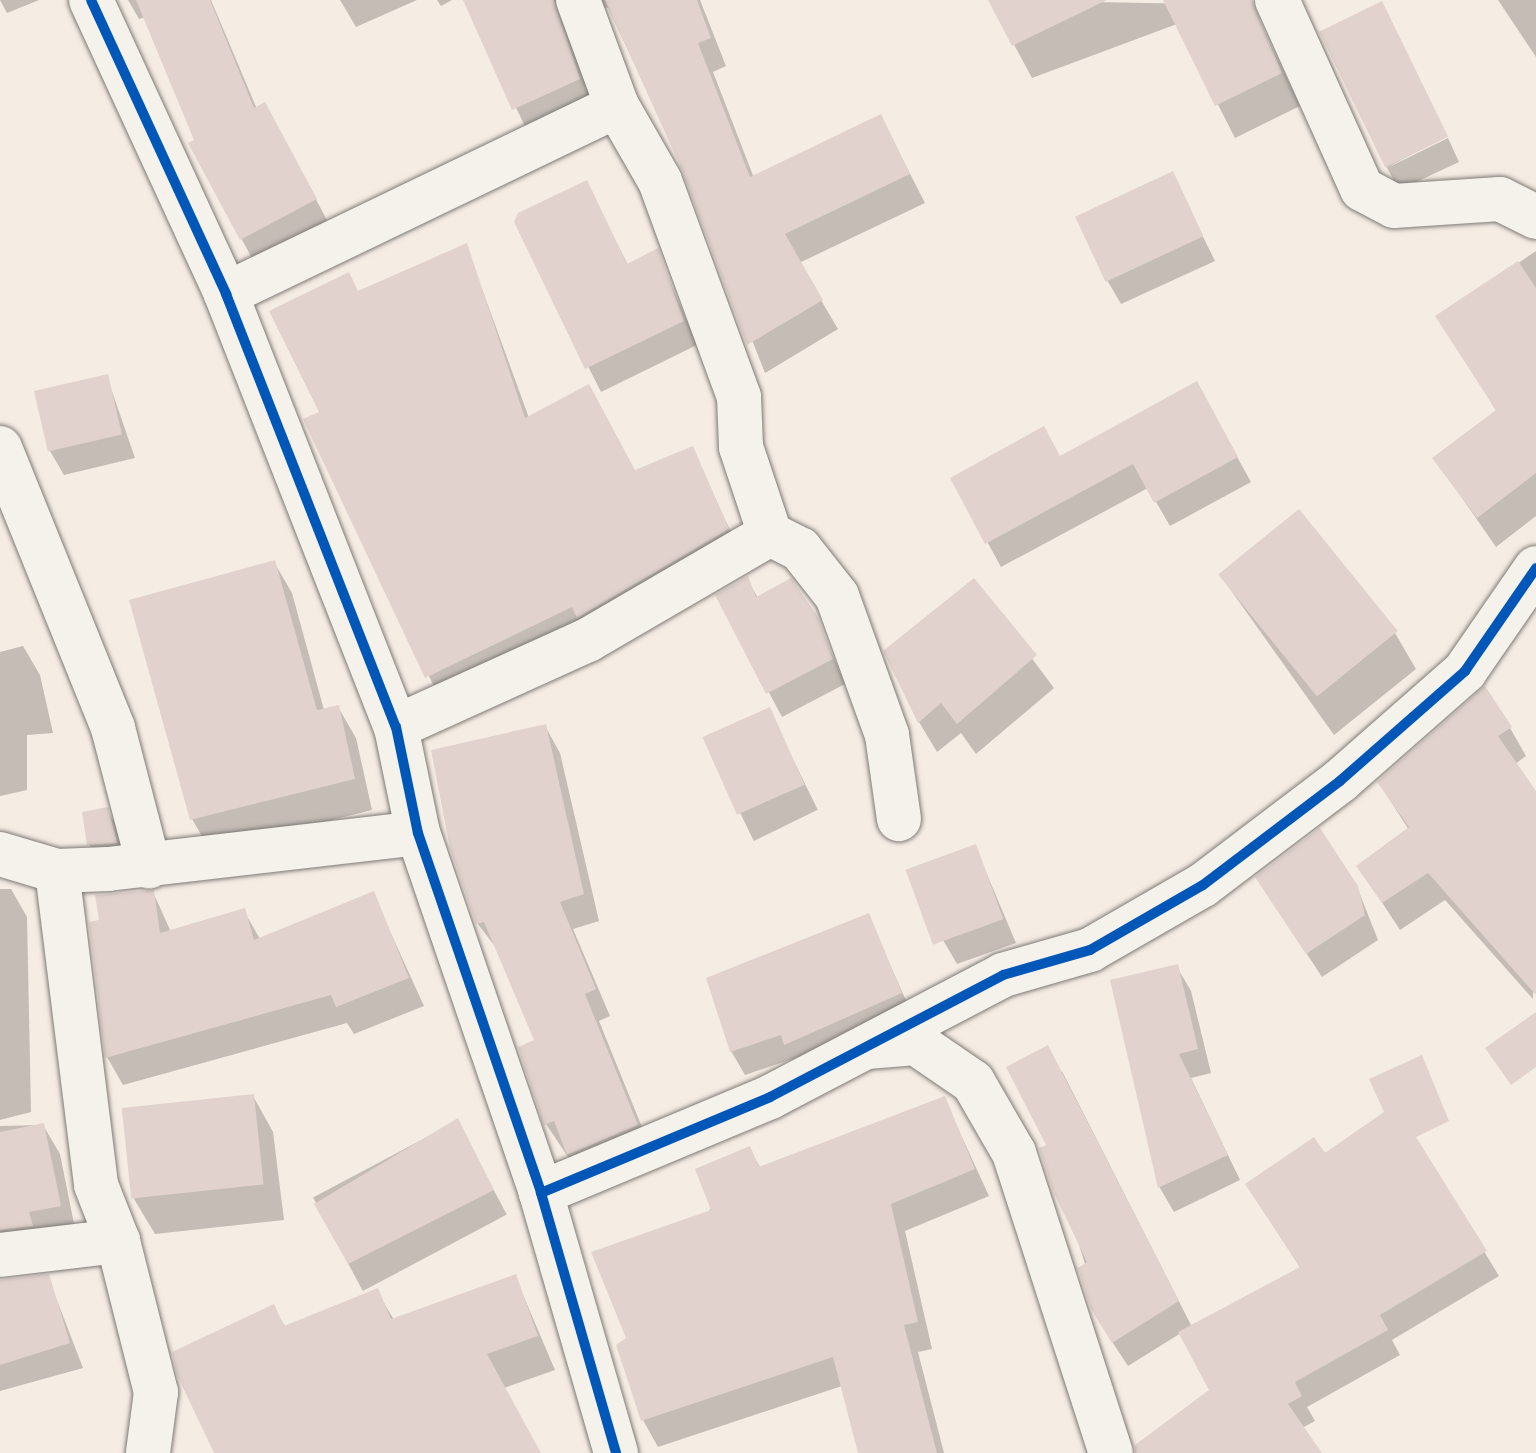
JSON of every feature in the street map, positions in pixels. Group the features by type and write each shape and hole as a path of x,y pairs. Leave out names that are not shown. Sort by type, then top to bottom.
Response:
{"street":[{"path":"91,0 226,294 396,727 418,833 541,1193 616,1453"},
{"path":"578,0 617,106 660,181 739,397 741,447 770,534 800,549 837,596 887,735 899,819"},
{"path":"1277,0 1362,189 1394,206 1500,199 1536,217"},
{"path":"226,294 617,106"},
{"path":"0,448 113,728 149,866"},
{"path":"396,727 627,619 770,534"},
{"path":"541,1193 670,1143 1003,975 1090,950 1203,885 1340,781 1465,671 1536,568"},
{"path":"0,854 57,871 149,866 418,833"},
{"path":"57,871 96,1185 118,1241 156,1392 148,1453"},
{"path":"856,1048 916,1043 973,1082 1014,1153 1111,1453"},
{"path":"0,1255 118,1241"}],"building":[{"path":"136,0 210,0 254,108 265,102 317,199 240,240 188,143 194,140"},
{"path":"463,0 554,0 580,79 512,110"},
{"path":"605,0 697,0 711,38 698,43 750,177 881,114 910,174 785,234 823,300 747,345 683,172"},
{"path":"988,0 1107,0 1012,46"},
{"path":"1163,0 1252,0 1282,73 1215,106"},
{"path":"1382,1 1448,137 1385,167 1319,32"},
{"path":"1173,171 1203,236 1106,282 1075,217"},
{"path":"587,180 627,264 658,248 684,321 585,369 514,222 518,213"},
{"path":"467,243 525,418 589,384 635,470 693,446 729,529 577,618 572,607 425,678 303,419 319,412 269,311 349,272 358,291"},
{"path":"1518,261 1536,288 1536,473 1477,518 1432,458 1496,410 1435,316"},
{"path":"108,374 122,434 48,452 34,391"},
{"path":"1197,381 1238,457 1154,503 1133,464 985,544 950,478 1044,426 1060,456"},
{"path":"1299,509 1398,631 1317,696 1218,574"},
{"path":"275,560 317,710 339,705 355,779 190,820 129,600"},
{"path":"748,576 756,597 791,578 818,617 833,659 766,694 715,595"},
{"path":"974,578 1037,655 957,724 941,703 918,723 883,651"},
{"path":"1485,686 1512,727 1498,736 1536,791 1536,995 1428,873 1382,903 1356,866 1409,827 1377,782"},
{"path":"770,707 805,785 737,815 702,737"},
{"path":"546,724 584,894 560,902 596,989 585,994 638,1125 567,1155 554,1121 544,1125 518,1047 534,1040 484,922 476,924 450,848 431,750"},
{"path":"108,807 117,843 87,845 82,812"},
{"path":"1320,828 1358,886 1365,915 1306,954 1255,877"},
{"path":"976,844 1003,919 933,945 906,870"},
{"path":"154,890 160,933 245,908 254,940 374,891 409,978 336,1007 331,995 105,1058 89,922 99,920 95,895"},
{"path":"869,913 902,993 784,1045 781,1035 730,1052 706,978"},
{"path":"1178,964 1198,1049 1179,1054 1228,1155 1158,1188 1110,980"},
{"path":"1536,1012 1536,1067 1511,1085 1485,1048"},
{"path":"1048,1045 1179,1301 1112,1343 1091,1309 1078,1268 1087,1262 1053,1191 1039,1148 1046,1145 1006,1067"},
{"path":"1422,1055 1449,1121 1416,1137 1487,1251 1380,1315 1388,1330 1295,1382 1302,1396 1288,1404 1322,1453 1135,1453 1135,1445 1209,1390 1178,1332 1300,1267 1245,1184 1314,1137 1325,1153 1384,1112 1369,1079"},
{"path":"254,1094 264,1185 131,1198 122,1108"},
{"path":"945,1096 975,1169 891,1204 918,1322 904,1325 937,1453 858,1453 833,1357 641,1421 616,1345 626,1338 591,1252 711,1210 695,1169 750,1146 759,1167"},
{"path":"458,1118 494,1190 348,1264 314,1204"},
{"path":"44,1123 61,1206 29,1212 33,1226 0,1230 0,1132"},
{"path":"49,1274 70,1343 0,1365 0,1280"},
{"path":"516,1274 538,1336 487,1354 541,1453 214,1453 177,1375 172,1352 274,1304 284,1326 378,1288 391,1319"}],"cycle path":[{"path":"91,0 226,294 396,727 418,833 541,1193 616,1453"},
{"path":"541,1193 770,1097 1003,975 1090,950 1203,885 1340,781 1465,671 1536,568"}]}
